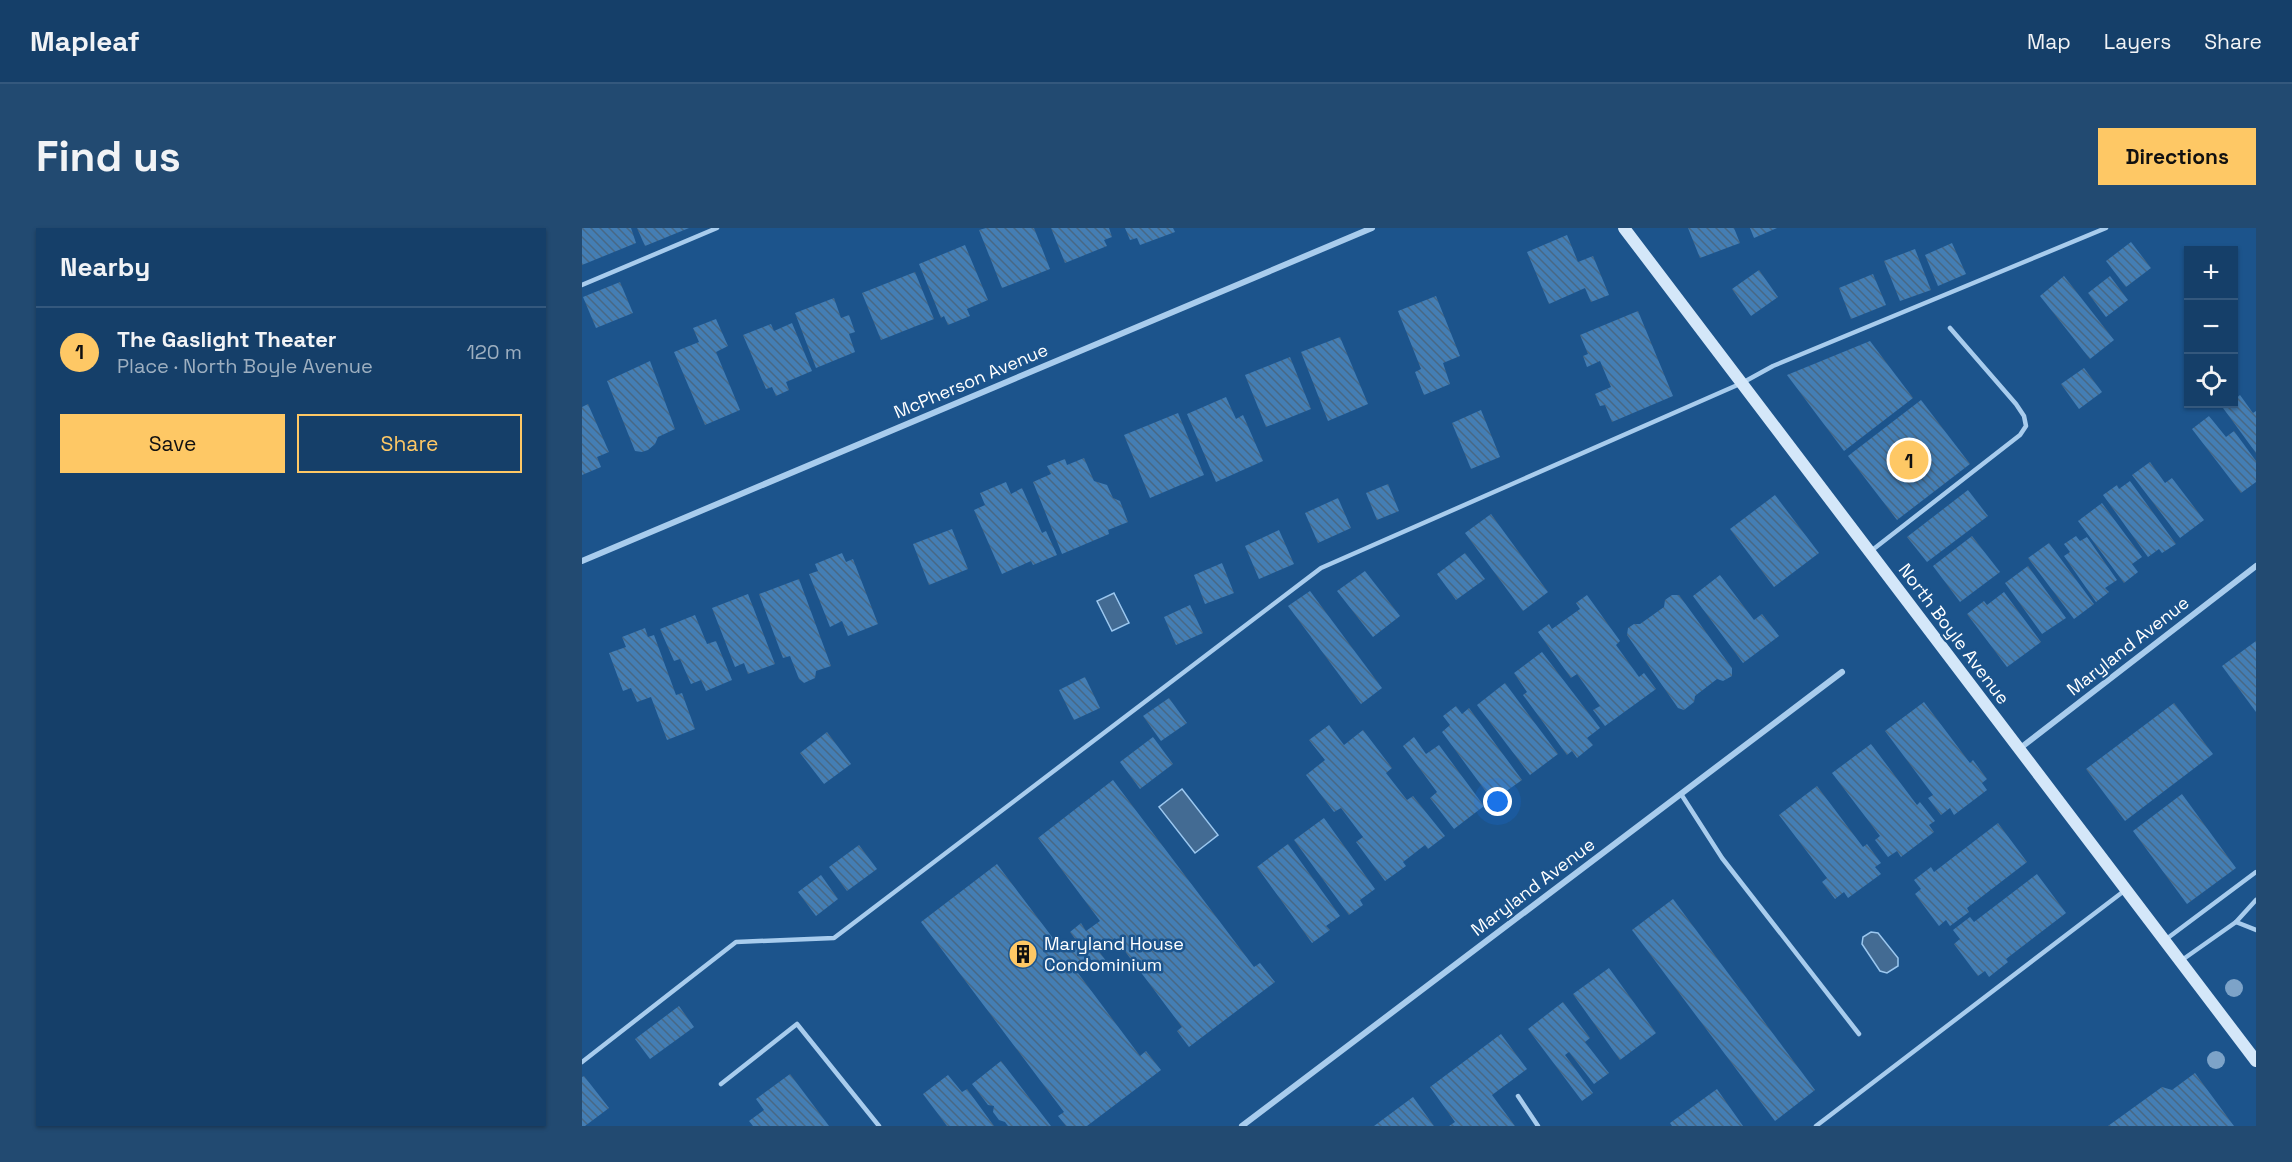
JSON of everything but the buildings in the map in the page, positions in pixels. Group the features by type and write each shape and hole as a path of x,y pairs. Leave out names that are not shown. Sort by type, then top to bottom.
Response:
{"street":[{"name":"McPherson Avenue","path":"582,561 1372,228"},
{"name":"North Boyle Avenue","path":"1624,228 2256,1061"},
{"name":"Maryland Avenue","path":"2019,749 2256,566"},
{"name":"Maryland Avenue","path":"1242,1126 1842,672"}],"lane":[{"path":"582,285 717,228"},
{"path":"582,1062 736,942 834,938 1321,568 1742,383 1773,366 2106,228"},
{"path":"1869,552 2020,435 2026,426 2024,416 2016,404 1950,328"},
{"path":"1681,794 1722,858 1859,1034"},
{"path":"2165,940 2256,872"},
{"path":"1816,1126 2126,889"},
{"path":"2180,962 2236,922 2256,900"},
{"path":"2236,922 2256,930"},
{"path":"721,1084 797,1024 879,1126"},
{"path":"1518,1096 1538,1126"}],"water":[{"path":"1114,593 1129,623 1112,631 1097,601"},
{"path":"1182,789 1218,835 1195,853 1159,807"},
{"path":"1871,932 1878,933 1898,958 1898,966 1887,973 1880,971 1862,944 1863,937"}],"place":[{"name":"The Gaslight Theater","path":"1909,460"},
{"name":"Maryland House Condominium","path":"1023,954"}]}
